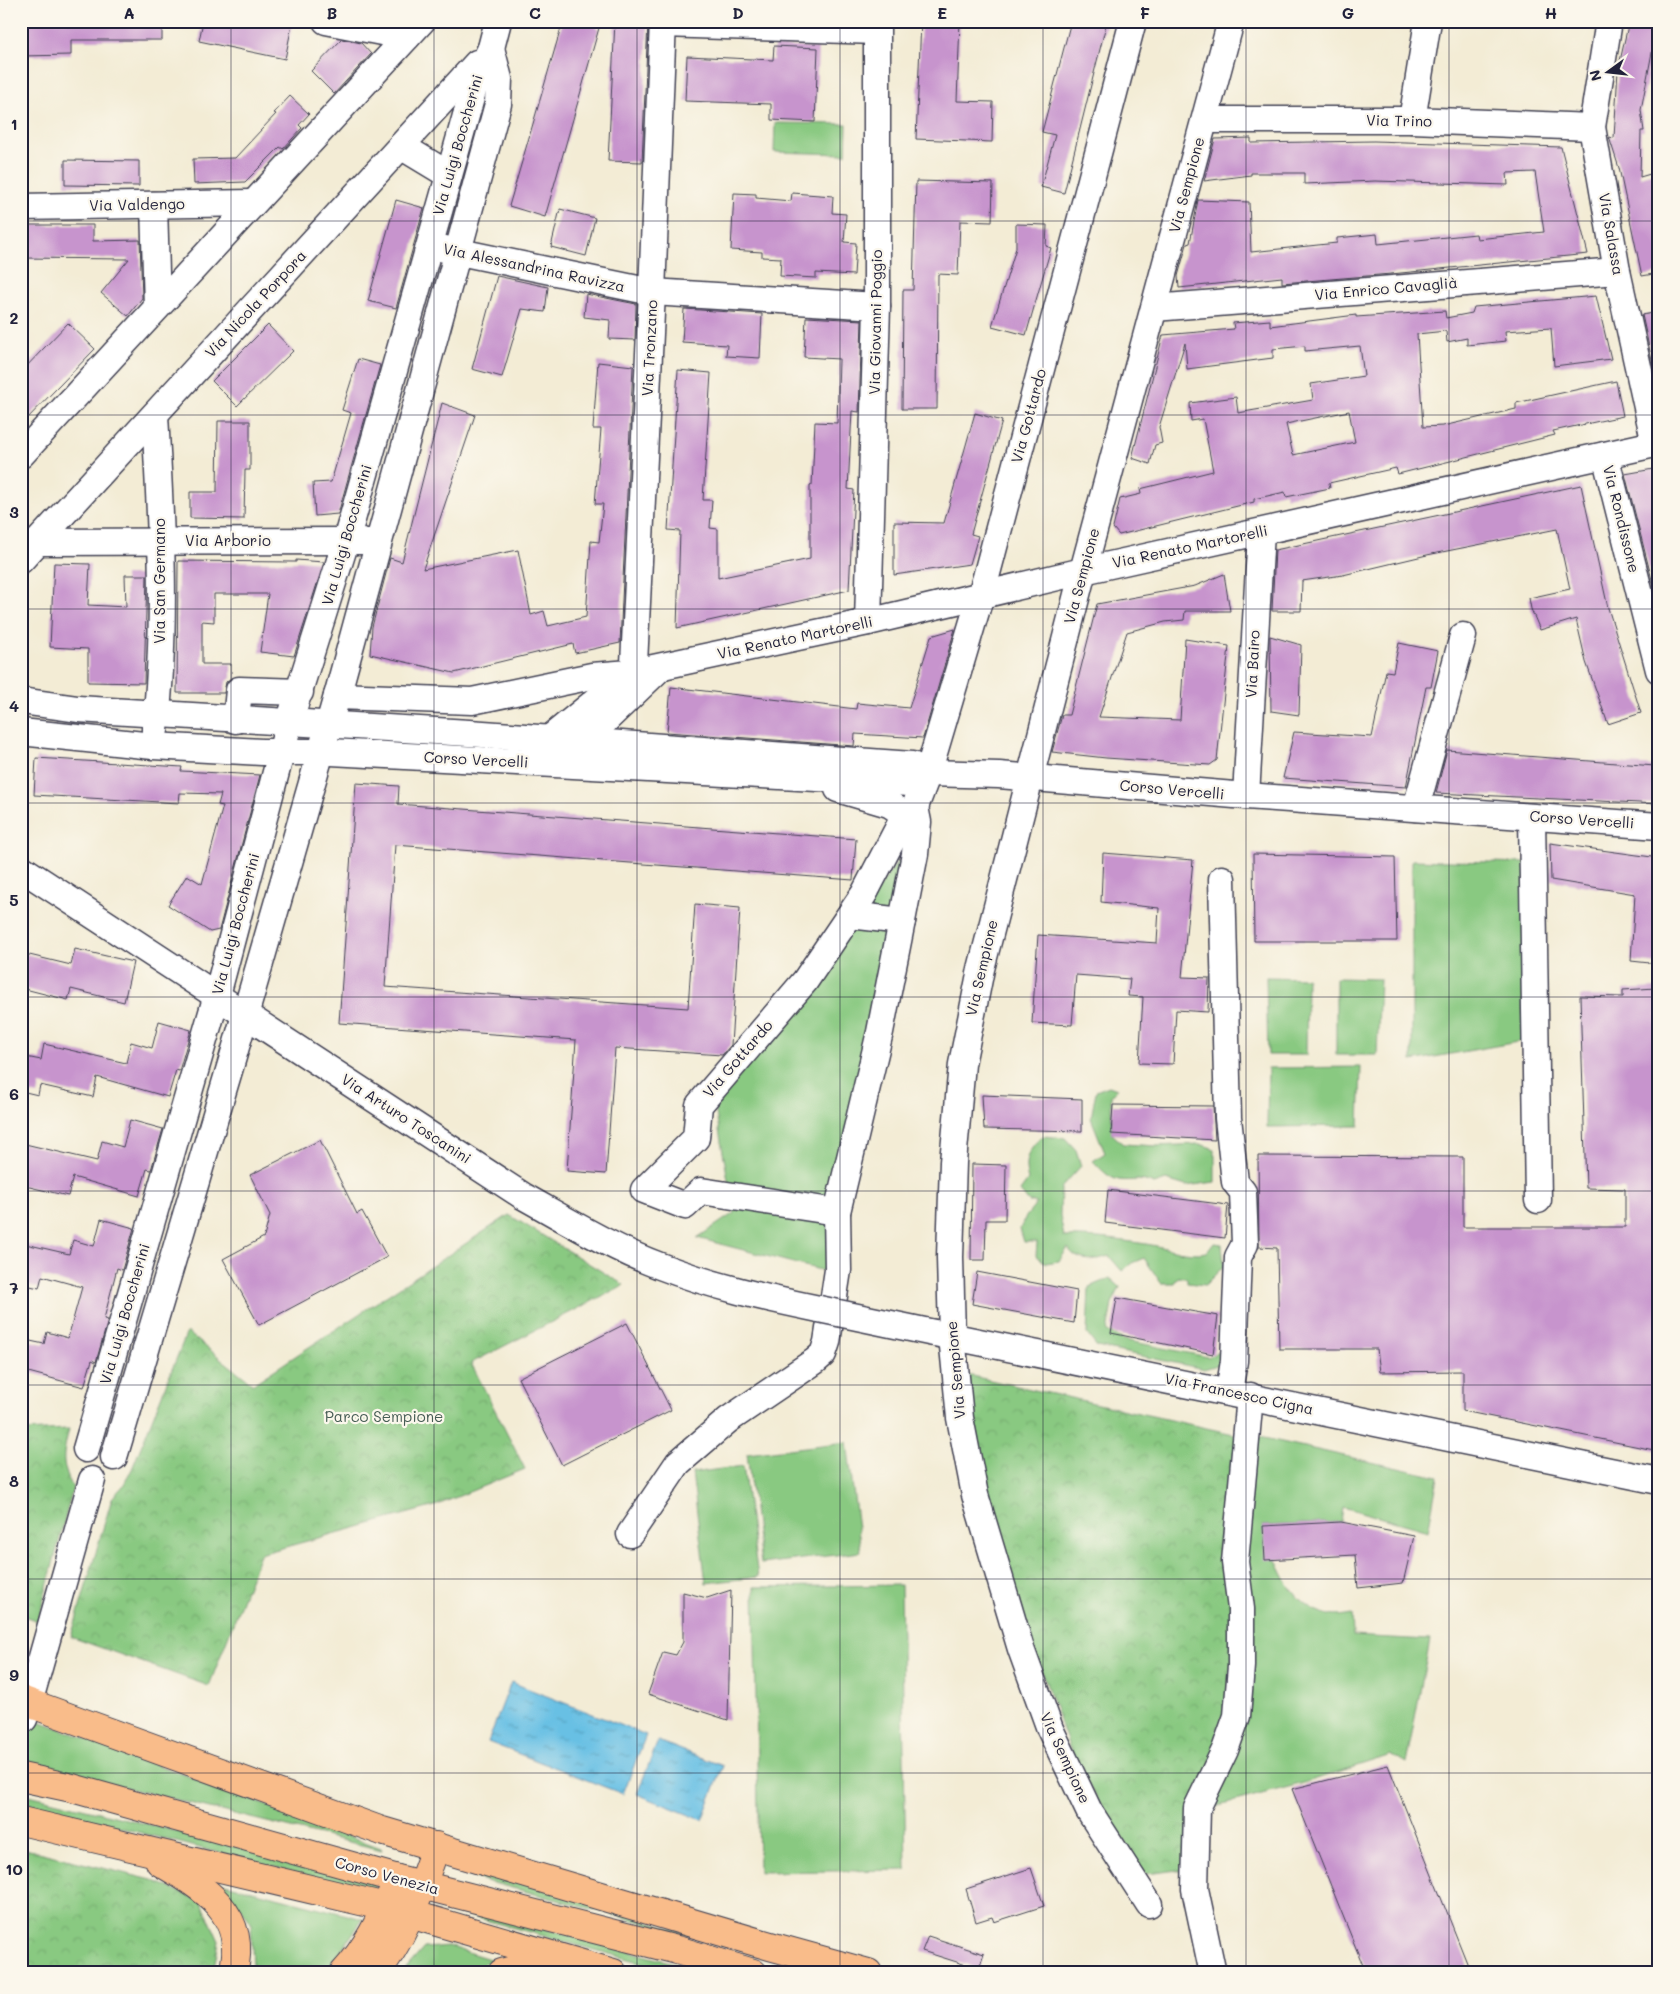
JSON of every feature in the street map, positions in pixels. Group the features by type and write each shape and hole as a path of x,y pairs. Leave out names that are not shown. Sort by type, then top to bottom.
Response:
{"main road":[{"path":"24,1707 330,1814 770,1946 868,1973"},
{"name":"Corso Venezia","path":"21,1777 72,1788 410,1882 677,1950 754,1973"},
{"name":"Corso Venezia","path":"21,1821 133,1846 398,1911 613,1973"},
{"path":"133,1846 184,1876 215,1898 228,1918 235,1940 233,1973"},
{"path":"374,1973 382,1964 398,1911 410,1882 436,1846"},
{"path":"344,1973 398,1911"},
{"path":"677,1950 737,1951 770,1946"},
{"path":"502,1973 558,1957"}],"street":[{"path":"326,21 414,29"},
{"name":"Via Nicola Porpora","path":"491,48 498,21"},
{"name":"Via Nicola Porpora","path":"27,550 155,415 515,21"},
{"name":"Via Gottardo","path":"837,1212 701,1191 685,1206 644,1190 696,1138 699,1105 805,981 864,894 909,813 928,773 981,595 1133,21"},
{"name":"Via Sempione","path":"1149,1904 1100,1829 1077,1788 1050,1729 1031,1678 971,1479 958,1402 943,1334 962,1064 976,990 1083,570 1231,21"},
{"path":"1412,120 1428,21"},
{"name":"Via Salassa","path":"1609,21 1592,127 1617,271 1657,444"},
{"path":"663,23 876,26"},
{"name":"Via Tronzano","path":"630,673 635,654 663,23"},
{"name":"Via Giovanni Poggio","path":"868,622 877,306 876,26"},
{"path":"21,455 414,29"},
{"name":"Via Luigi Boccherini","path":"86,1449 217,995 289,723 346,541 476,80 491,48"},
{"name":"Via Luigi Boccherini","path":"114,1457 337,696 499,99 499,79 491,48"},
{"name":"Via Trino","path":"1204,120 1412,120 1592,127"},
{"path":"401,146 449,174"},
{"name":"Via Valdengo","path":"21,207 252,203"},
{"path":"154,205 157,307"},
{"name":"Via Alessandrina Ravizza","path":"430,246 652,292 877,306"},
{"name":"Via Enrico Cavaglià","path":"1154,308 1617,271"},
{"name":"Via San Germano","path":"153,746 160,698 162,542 155,415"},
{"name":"Via Renato Martorelli","path":"337,696 464,701 490,698 599,674 630,673 868,622 1083,570 1657,444"},
{"name":"Via Rondissone","path":"1605,455 1659,670"},
{"name":"Via Bairo","path":"1246,796 1261,532"},
{"name":"Via Arborio","path":"27,550 162,542 380,542"},
{"path":"1416,808 1463,636"},
{"path":"571,765 584,742 663,666"},
{"name":"Via Renato Martorelli","path":"549,739 630,673"},
{"path":"236,720 239,690 300,692"},
{"name":"Corso Vercelli","path":"21,701 78,708 236,720 549,739 912,765 928,773 1029,778 1659,826"},
{"name":"Corso Vercelli","path":"21,732 153,746 281,753 321,751 910,783 928,773"},
{"path":"816,778 831,786 889,804 896,809 909,813"},
{"name":"Via Gottardo","path":"630,1534 678,1463 728,1420 815,1361 823,1354 828,1342 838,1270 837,1212 880,1032 915,854 918,822 909,813"},
{"path":"1532,816 1538,1200"},
{"name":"Via Arturo Toscanini","path":"21,868 524,1196 619,1248 707,1282 760,1297 819,1309"},
{"path":"1212,1970 1195,1889 1197,1808 1225,1750 1236,1716 1241,1656 1236,1562 1239,1394 1234,1361 1238,1257 1245,1244 1243,1192 1235,1182 1228,1118 1222,879"},
{"path":"850,914 902,920"},
{"name":"Via Francesco Cigna","path":"819,1309 1659,1481"},
{"path":"99,1445 108,1449 114,1457 115,1463 112,1473 103,1480 92,1480 80,1470 80,1458 86,1449 99,1445"},
{"path":"24,1707 92,1480"}],"green space":[{"path":"775,123 847,124 846,154 774,152"},
{"path":"902,856 828,1272 697,1238 734,1213 715,1108"},
{"path":"1412,860 1527,863 1523,1041 1412,1061"},
{"path":"1266,977 1307,978 1306,1055 1268,1055"},
{"path":"1336,978 1380,979 1377,1055 1336,1055"},
{"path":"1361,1067 1359,1126 1267,1127 1268,1068"},
{"path":"1109,1086 1117,1089 1111,1096 1112,1134 1123,1144 1157,1146 1200,1144 1215,1149 1215,1182 1186,1186 1166,1180 1154,1184 1140,1180 1119,1180 1104,1172 1093,1161 1105,1153 1091,1118 1096,1091"},
{"path":"1043,1136 1065,1138 1076,1150 1081,1166 1061,1188 1060,1215 1064,1237 1115,1240 1192,1253 1207,1252 1214,1243 1222,1244 1224,1266 1205,1285 1187,1283 1187,1278 1178,1277 1174,1283 1161,1283 1144,1258 1132,1263 1122,1271 1109,1256 1087,1260 1076,1256 1068,1248 1059,1261 1046,1263 1036,1256 1037,1242 1024,1242 1020,1229 1025,1218 1037,1203 1029,1202 1020,1191 1028,1180 1026,1161 1030,1151"},
{"name":"Parco Sempione","path":"509,1215 624,1285 471,1363 525,1469 435,1506 260,1554 209,1686 71,1637 112,1498 123,1486 132,1469 187,1332 253,1384"},
{"path":"1110,1278 1120,1287 1112,1304 1107,1332 1124,1340 1208,1357 1221,1351 1228,1332 1224,1363 1204,1369 1097,1347 1087,1334 1089,1287"},
{"path":"967,1375 1238,1435 1232,1690 1187,1869 1145,1874 1076,1766 1021,1614 974,1441"},
{"path":"69,1429 65,1445 64,1465 73,1488 38,1621 21,1615 21,1431"},
{"path":"1255,1436 1438,1477 1428,1531 1343,1507 1341,1522 1263,1526 1279,1567 1294,1592 1303,1602 1315,1610 1329,1615 1352,1614 1353,1636 1430,1640 1406,1764 1391,1755 1304,1783 1208,1808 1244,1556"},
{"path":"847,1442 861,1552 761,1564 747,1454"},
{"path":"743,1466 758,1577 706,1583 692,1473"},
{"path":"901,1585 906,1870 759,1872 754,1587"},
{"path":"31,1718 381,1848 382,1850 21,1762"},
{"path":"21,1793 369,1879 375,1886 374,1889 367,1891 21,1802"},
{"path":"21,1848 152,1880 201,1901 219,1941 213,1973 21,1973"},
{"path":"472,1867 716,1942 471,1877"},
{"path":"221,1883 363,1919 336,1958 320,1973 251,1973 253,1967 251,1922"},
{"path":"458,1905 710,1973 679,1973 456,1912"},
{"path":"448,1946 493,1960 466,1973 402,1973 424,1948"}],"water":[{"path":"511,1682 646,1735 623,1794 488,1742"},
{"path":"658,1741 723,1766 702,1820 637,1794"}],"building":[{"path":"162,21 162,40 71,40 71,55 21,56 21,22"},
{"path":"203,21 275,21 292,25 285,59 199,41"},
{"path":"563,21 577,21 599,28 545,217 509,206"},
{"path":"615,21 648,21 642,162 608,161"},
{"path":"921,21 960,21 957,101 993,102 992,142 916,139"},
{"path":"1071,21 1107,21 1064,193 1041,187 1055,135 1042,132"},
{"path":"1629,21 1658,21 1641,110 1644,131 1641,131 1640,177 1657,172 1659,273 1642,276 1619,168 1609,137 1614,138 1618,70"},
{"path":"342,39 361,43 371,54 334,94 311,71"},
{"path":"774,46 818,48 815,122 771,120 771,104 685,101 687,56 773,60"},
{"path":"290,96 309,114 299,125 302,128 283,149 280,147 245,182 194,184 193,159 235,158"},
{"path":"1251,138 1251,143 1374,141 1561,147 1588,254 1391,274 1282,283 1282,277 1179,288 1178,276 1187,244 1190,243 1198,200 1249,202 1251,252 1337,243 1337,238 1377,234 1378,244 1476,234 1477,239 1544,232 1535,172 1507,173 1508,185 1375,181 1304,184 1304,173 1251,173 1251,175 1204,181 1215,139"},
{"path":"65,160 139,161 139,186 65,185"},
{"path":"916,181 993,183 992,222 960,221 958,275 938,274 937,409 902,409 903,290 913,290"},
{"path":"734,193 756,194 756,198 791,201 792,193 833,196 832,213 846,214 844,242 856,243 854,275 816,273 816,278 780,276 781,258 762,257 762,252 731,250"},
{"path":"396,200 424,208 396,308 368,301"},
{"path":"560,209 595,218 586,256 551,247"},
{"path":"1016,224 1047,225 1046,246 1051,248 1026,335 992,326 1016,248"},
{"path":"21,225 93,225 93,241 140,240 142,298 128,316 101,293 129,259 21,258"},
{"path":"497,276 548,287 545,312 522,309 502,377 472,369"},
{"path":"586,294 636,304 635,340 609,339 610,320 584,317"},
{"path":"1596,296 1611,359 1554,366 1551,328 1505,331 1506,341 1467,345 1467,338 1447,342 1446,331 1417,334 1423,427 1443,426 1516,409 1516,403 1616,381 1623,416 1553,431 1555,435 1398,474 1396,468 1329,483 1330,488 1286,497 1285,492 1254,499 1254,502 1119,535 1113,528 1120,499 1141,494 1140,489 1213,471 1203,419 1191,421 1190,403 1236,397 1238,413 1313,400 1311,384 1364,376 1360,346 1305,351 1305,346 1273,349 1273,358 1187,369 1185,343 1159,427 1162,443 1155,445 1150,464 1132,458 1163,335 1234,329 1233,323 1270,320 1270,326 1356,315 1356,317 1445,311 1446,318 1472,313 1474,307","holes":["1349,411 1355,442 1293,455 1286,424"]},
{"path":"684,309 762,314 760,358 726,356 727,345 682,342"},
{"path":"1659,312 1659,364 1653,365 1642,315"},
{"path":"806,317 862,320 859,412 852,411 848,489 854,490 849,590 677,628 680,531 668,530 678,370 711,373 703,500 712,500 710,528 718,529 718,578 810,559 810,485 812,485 815,422 837,423 839,359 804,357"},
{"path":"68,323 95,349 21,425 21,372"},
{"path":"268,325 293,351 237,406 212,381"},
{"path":"358,359 380,365 338,514 315,516 313,483 331,482 351,413 342,410"},
{"path":"598,362 633,366 620,643 575,653 573,644 454,673 370,654 372,627 390,558 402,562 442,403 475,415 423,569 518,550 531,615 544,611 548,626 586,617 591,541 599,542 603,504 595,504 601,429 593,429"},
{"path":"975,413 1002,421 971,534 978,536 970,564 894,575 894,522 944,523"},
{"path":"218,421 250,421 250,470 245,470 244,519 190,518 190,492 217,492"},
{"path":"1659,468 1659,607 1625,474"},
{"path":"1581,485 1608,608 1641,713 1608,724 1586,662 1576,619 1540,630 1531,609 1529,598 1570,589 1557,529 1427,555 1343,575 1302,581 1301,611 1272,611 1275,550"},
{"path":"296,560 324,562 294,656 260,652 268,594 214,594 214,622 202,621 202,664 231,664 231,678 226,682 224,693 177,693 178,561 296,562"},
{"path":"54,563 90,564 88,605 126,607 125,575 147,575 144,683 88,682 88,649 50,647"},
{"path":"1224,574 1230,611 1185,611 1184,620 1165,622 1127,632 1099,717 1180,720 1185,639 1229,646 1217,760 1210,765 1106,758 1052,752 1062,715 1069,715 1097,604 1195,586"},
{"path":"955,629 923,738 855,734 854,746 667,732 671,687 856,709 857,703 909,708 931,636"},
{"path":"1270,636 1301,645 1299,715 1271,711"},
{"path":"1399,643 1438,651 1431,687 1426,687 1406,787 1283,778 1294,732 1372,737 1386,671 1393,672"},
{"path":"1447,750 1655,766 1659,804 1436,793"},
{"path":"36,758 182,767 181,771 260,775 219,930 210,932 168,905 187,875 202,884 223,806 218,805 221,794 180,793 179,803 34,795"},
{"path":"356,783 399,786 398,804 856,839 853,880 395,845 385,987 688,1008 695,904 740,908 731,1045 722,1055 615,1048 606,1174 567,1171 576,1040 339,1023"},
{"path":"1550,843 1659,858 1659,964 1631,961 1635,894 1551,880"},
{"path":"1103,853 1193,860 1182,977 1209,978 1208,1012 1176,1010 1173,1064 1139,1063 1143,997 1128,996 1130,979 1076,975 1072,1025 1032,1023 1038,935 1157,943 1159,908 1101,902"},
{"path":"1253,854 1395,857 1397,941 1254,941"},
{"path":"75,949 133,962 124,1002 71,989 68,1000 21,988 21,953 71,965"},
{"path":"1656,988 1659,1451 1463,1411 1463,1371 1380,1372 1377,1349 1279,1349 1277,1248 1259,1247 1258,1156 1463,1157 1463,1227 1625,1227 1625,1189 1586,1188 1580,996 1623,997 1623,990"},
{"path":"159,1021 191,1030 179,1071 176,1070 168,1097 97,1077 93,1097 40,1085 38,1095 21,1091 21,1056 41,1060 44,1044 126,1063 131,1042 152,1048"},
{"path":"982,1095 1082,1099 1082,1131 984,1129"},
{"path":"1113,1105 1213,1106 1215,1140 1111,1134"},
{"path":"130,1120 163,1129 151,1170 147,1169 139,1196 73,1177 68,1196 21,1185 21,1143 97,1161 102,1141 123,1147"},
{"path":"320,1140 357,1214 362,1211 387,1257 259,1325 223,1259 264,1237 270,1215 250,1175"},
{"path":"972,1164 1006,1165 1005,1220 986,1220 985,1260 971,1260"},
{"path":"1108,1190 1228,1205 1225,1238 1105,1223"},
{"path":"101,1219 134,1228 122,1270 117,1268 104,1319 108,1320 96,1362 92,1360 84,1387 21,1370 21,1339 44,1344 47,1332 68,1338 82,1287 42,1276 39,1288 21,1284 21,1243 69,1254 73,1240 94,1246"},
{"path":"977,1272 1077,1291 1074,1323 972,1304"},
{"path":"1117,1298 1218,1316 1213,1354 1111,1333"},
{"path":"627,1323 671,1410 562,1465 518,1378"},
{"path":"1341,1522 1414,1536 1403,1583 1358,1588 1355,1555 1265,1560 1263,1526"},
{"path":"731,1590 728,1720 648,1694 663,1652 676,1655 683,1642 683,1592 707,1598"},
{"path":"1388,1765 1471,1973 1366,1973 1292,1789"},
{"path":"1031,1868 1044,1906 994,1922 992,1917 976,1922 966,1889"},
{"path":"928,1936 984,1954 979,1969 922,1951"}]}
